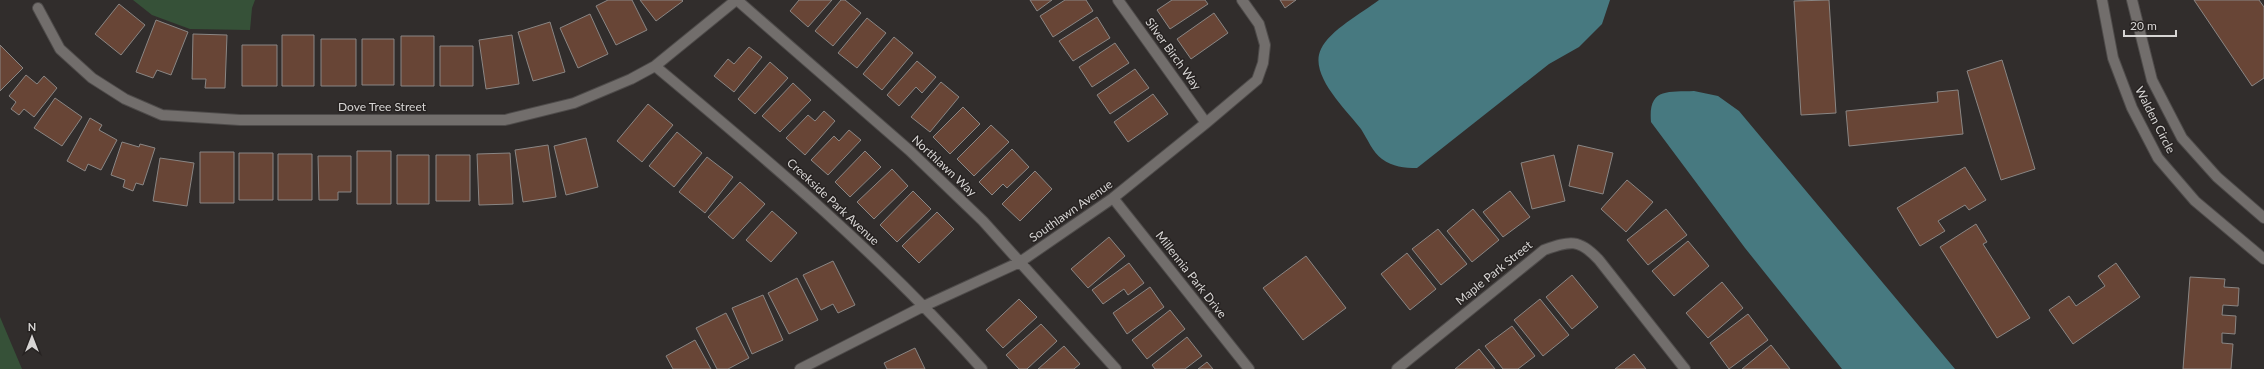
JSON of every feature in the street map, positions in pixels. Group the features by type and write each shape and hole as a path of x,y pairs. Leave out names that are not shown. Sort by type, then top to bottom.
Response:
{"street":[{"name":"Dove Tree Street","path":"38,8 60,49 92,78 125,99 162,115 240,120 505,120 574,103 631,79 655,66 737,0"},
{"name":"Northlawn Way","path":"737,0 909,150 983,221 1116,369"},
{"name":"Silver Birch Way","path":"1118,0 1206,123"},
{"name":"Southlawn Avenue","path":"800,369 924,306 1020,262 1113,198 1206,123 1257,80 1263,63 1265,45 1259,24 1242,0"},
{"name":"Walden Circle","path":"2102,0 2112,58 2132,108 2158,158 2195,201 2264,259"},
{"name":"Walden Circle","path":"2132,0 2152,80 2182,138 2217,177 2264,218"},
{"name":"Creekside Park Avenue","path":"655,66 795,183 924,306 982,369"},
{"name":"Millennia Park Drive","path":"1113,198 1249,369"},
{"name":"Maple Park Street","path":"1397,369 1544,250 1566,242 1587,247 1595,255 1685,369"}],"green space":[{"path":"133,0 255,0 252,8 250,30 190,29 152,15"},
{"path":"0,317 22,369 0,369"}],"water":[{"path":"1379,0 1610,0 1602,24 1579,47 1549,64 1417,168 1394,165 1386,162 1379,156 1361,129 1331,92 1320,70 1318,59 1325,42 1347,22"},
{"path":"1675,91 1694,91 1718,96 1739,111 1955,369 1842,369 1745,248 1651,122 1653,103 1661,94"}],"building":[{"path":"608,0 632,0 647,30 616,45 596,6"},
{"path":"640,0 682,0 683,1 656,21"},
{"path":"799,0 832,0 808,27 790,11"},
{"path":"841,0 845,0 861,13 833,46 815,31"},
{"path":"1030,0 1052,0 1037,11"},
{"path":"1065,0 1086,0 1093,11 1053,37 1040,16"},
{"path":"1172,0 1205,0 1208,4 1170,29 1157,10"},
{"path":"1280,0 1296,0 1285,8"},
{"path":"1829,0 1836,113 1801,115 1794,1"},
{"path":"2194,0 2259,0 2264,7 2264,78 2252,86"},
{"path":"119,4 145,25 121,55 95,34"},
{"path":"1214,13 1228,33 1191,59 1177,39"},
{"path":"590,14 608,54 578,68 560,28"},
{"path":"1097,17 1110,38 1073,61 1059,41"},
{"path":"867,18 886,33 857,68 838,53"},
{"path":"156,20 188,32 171,75 157,70 153,78 136,72"},
{"path":"550,22 565,72 533,81 518,32"},
{"path":"193,34 227,35 225,88 205,88 206,79 192,79"},
{"path":"282,35 314,35 314,86 282,86"},
{"path":"512,35 519,84 486,89 479,40"},
{"path":"401,36 434,36 434,86 401,86"},
{"path":"894,37 913,53 882,90 863,74"},
{"path":"321,39 356,39 356,86 321,86"},
{"path":"362,39 394,39 394,85 362,85"},
{"path":"1115,43 1129,63 1092,87 1079,67"},
{"path":"0,45 23,68 0,91"},
{"path":"242,45 277,45 277,86 242,86"},
{"path":"440,46 473,46 473,86 440,86"},
{"path":"749,47 762,57 734,92 714,76 728,59 734,64"},
{"path":"2002,60 2035,169 2001,180 1967,71"},
{"path":"917,61 936,77 922,93 916,87 899,106 887,95"},
{"path":"770,62 788,78 755,114 738,99"},
{"path":"1135,69 1149,88 1110,114 1097,95"},
{"path":"26,75 37,84 44,76 57,88 34,117 24,109 19,115 11,109 16,102 9,96"},
{"path":"941,82 959,97 930,132 911,117"},
{"path":"793,83 811,100 780,132 762,116"},
{"path":"1958,90 1963,134 1849,146 1846,111 1938,102 1937,92"},
{"path":"1153,94 1168,114 1128,142 1114,122"},
{"path":"55,98 82,117 62,146 34,128"},
{"path":"648,104 673,125 642,162 617,141"},
{"path":"963,107 980,124 950,154 933,137"},
{"path":"824,111 835,121 805,155 786,138 808,115 815,121"},
{"path":"90,118 102,125 99,130 117,140 101,170 88,164 85,171 67,161"},
{"path":"991,125 1009,142 974,176 957,159"},
{"path":"849,130 861,140 828,175 811,160 834,136 839,141"},
{"path":"677,132 702,153 674,187 649,166"},
{"path":"586,138 598,187 566,195 554,146"},
{"path":"122,142 139,147 140,144 155,148 143,185 136,183 133,191 123,187 125,180 111,175"},
{"path":"548,145 556,197 523,202 515,150"},
{"path":"1578,145 1613,153 1603,194 1569,186"},
{"path":"1012,149 1029,167 1007,188 1003,184 992,195 979,182"},
{"path":"357,151 391,151 391,204 357,204"},
{"path":"865,151 881,167 850,197 835,182"},
{"path":"200,152 234,152 234,203 200,203"},
{"path":"239,153 273,153 273,200 239,200"},
{"path":"510,153 513,204 479,205 477,154"},
{"path":"278,154 312,154 312,200 278,200"},
{"path":"397,155 429,155 429,204 397,204"},
{"path":"436,155 470,155 470,201 436,201"},
{"path":"1554,155 1565,201 1532,209 1521,163"},
{"path":"318,156 351,156 351,192 338,192 338,200 319,200"},
{"path":"707,157 733,177 705,213 679,192"},
{"path":"160,158 194,163 187,206 153,201"},
{"path":"1965,167 1986,200 1969,210 1965,205 1938,221 1945,231 1920,246 1897,208"},
{"path":"892,169 908,186 874,219 857,202"},
{"path":"1035,171 1052,189 1020,221 1002,204"},
{"path":"1627,180 1653,202 1626,232 1601,209"},
{"path":"740,182 765,204 733,239 708,217"},
{"path":"913,191 931,209 897,242 880,225"},
{"path":"1510,191 1530,217 1503,237 1483,212"},
{"path":"1473,209 1499,240 1472,262 1447,231"},
{"path":"1666,209 1687,235 1648,265 1627,240"},
{"path":"772,211 797,233 771,262 746,240"},
{"path":"937,212 954,229 919,263 902,246"},
{"path":"1976,224 1987,242 1983,244 2030,318 1997,338 1940,247"},
{"path":"1438,229 1467,264 1441,285 1412,249"},
{"path":"1109,237 1125,256 1088,288 1071,269"},
{"path":"1688,241 1709,266 1674,296 1652,271"},
{"path":"1407,253 1436,289 1410,310 1381,274"},
{"path":"1306,256 1346,308 1303,340 1263,288"},
{"path":"833,261 855,305 838,313 833,304 821,310 803,275"},
{"path":"1129,263 1144,283 1128,295 1124,289 1103,304 1092,290"},
{"path":"2116,263 2140,297 2073,344 2049,310 2069,296 2076,306 2105,286 2098,276"},
{"path":"1572,275 1598,307 1572,329 1546,297"},
{"path":"2190,277 2225,279 2224,287 2239,288 2238,306 2223,305 2222,315 2236,316 2235,334 2222,333 2222,343 2233,344 2231,369 2183,369"},
{"path":"797,278 818,320 789,334 768,293"},
{"path":"1722,282 1743,308 1708,338 1686,313"},
{"path":"1150,287 1164,307 1127,334 1113,313"},
{"path":"763,295 783,340 752,354 732,308"},
{"path":"1019,299 1037,317 1003,348 986,330"},
{"path":"1540,299 1569,335 1543,356 1514,320"},
{"path":"1170,310 1185,329 1147,359 1132,340"},
{"path":"726,313 749,358 728,369 717,369 696,328"},
{"path":"1748,314 1768,340 1729,369 1710,343"},
{"path":"1041,324 1057,341 1027,369 1019,369 1006,355"},
{"path":"1512,326 1535,356 1518,369 1503,369 1485,346"},
{"path":"1187,337 1202,356 1185,369 1155,369 1152,365"},
{"path":"695,340 711,369 673,369 666,356"},
{"path":"1771,345 1790,369 1742,369"},
{"path":"1064,346 1080,364 1074,369 1038,369"},
{"path":"915,348 925,369 887,369 884,363"},
{"path":"1479,349 1495,369 1455,369"},
{"path":"1634,354 1646,369 1615,369"},
{"path":"1207,362 1213,369 1198,369"}]}
